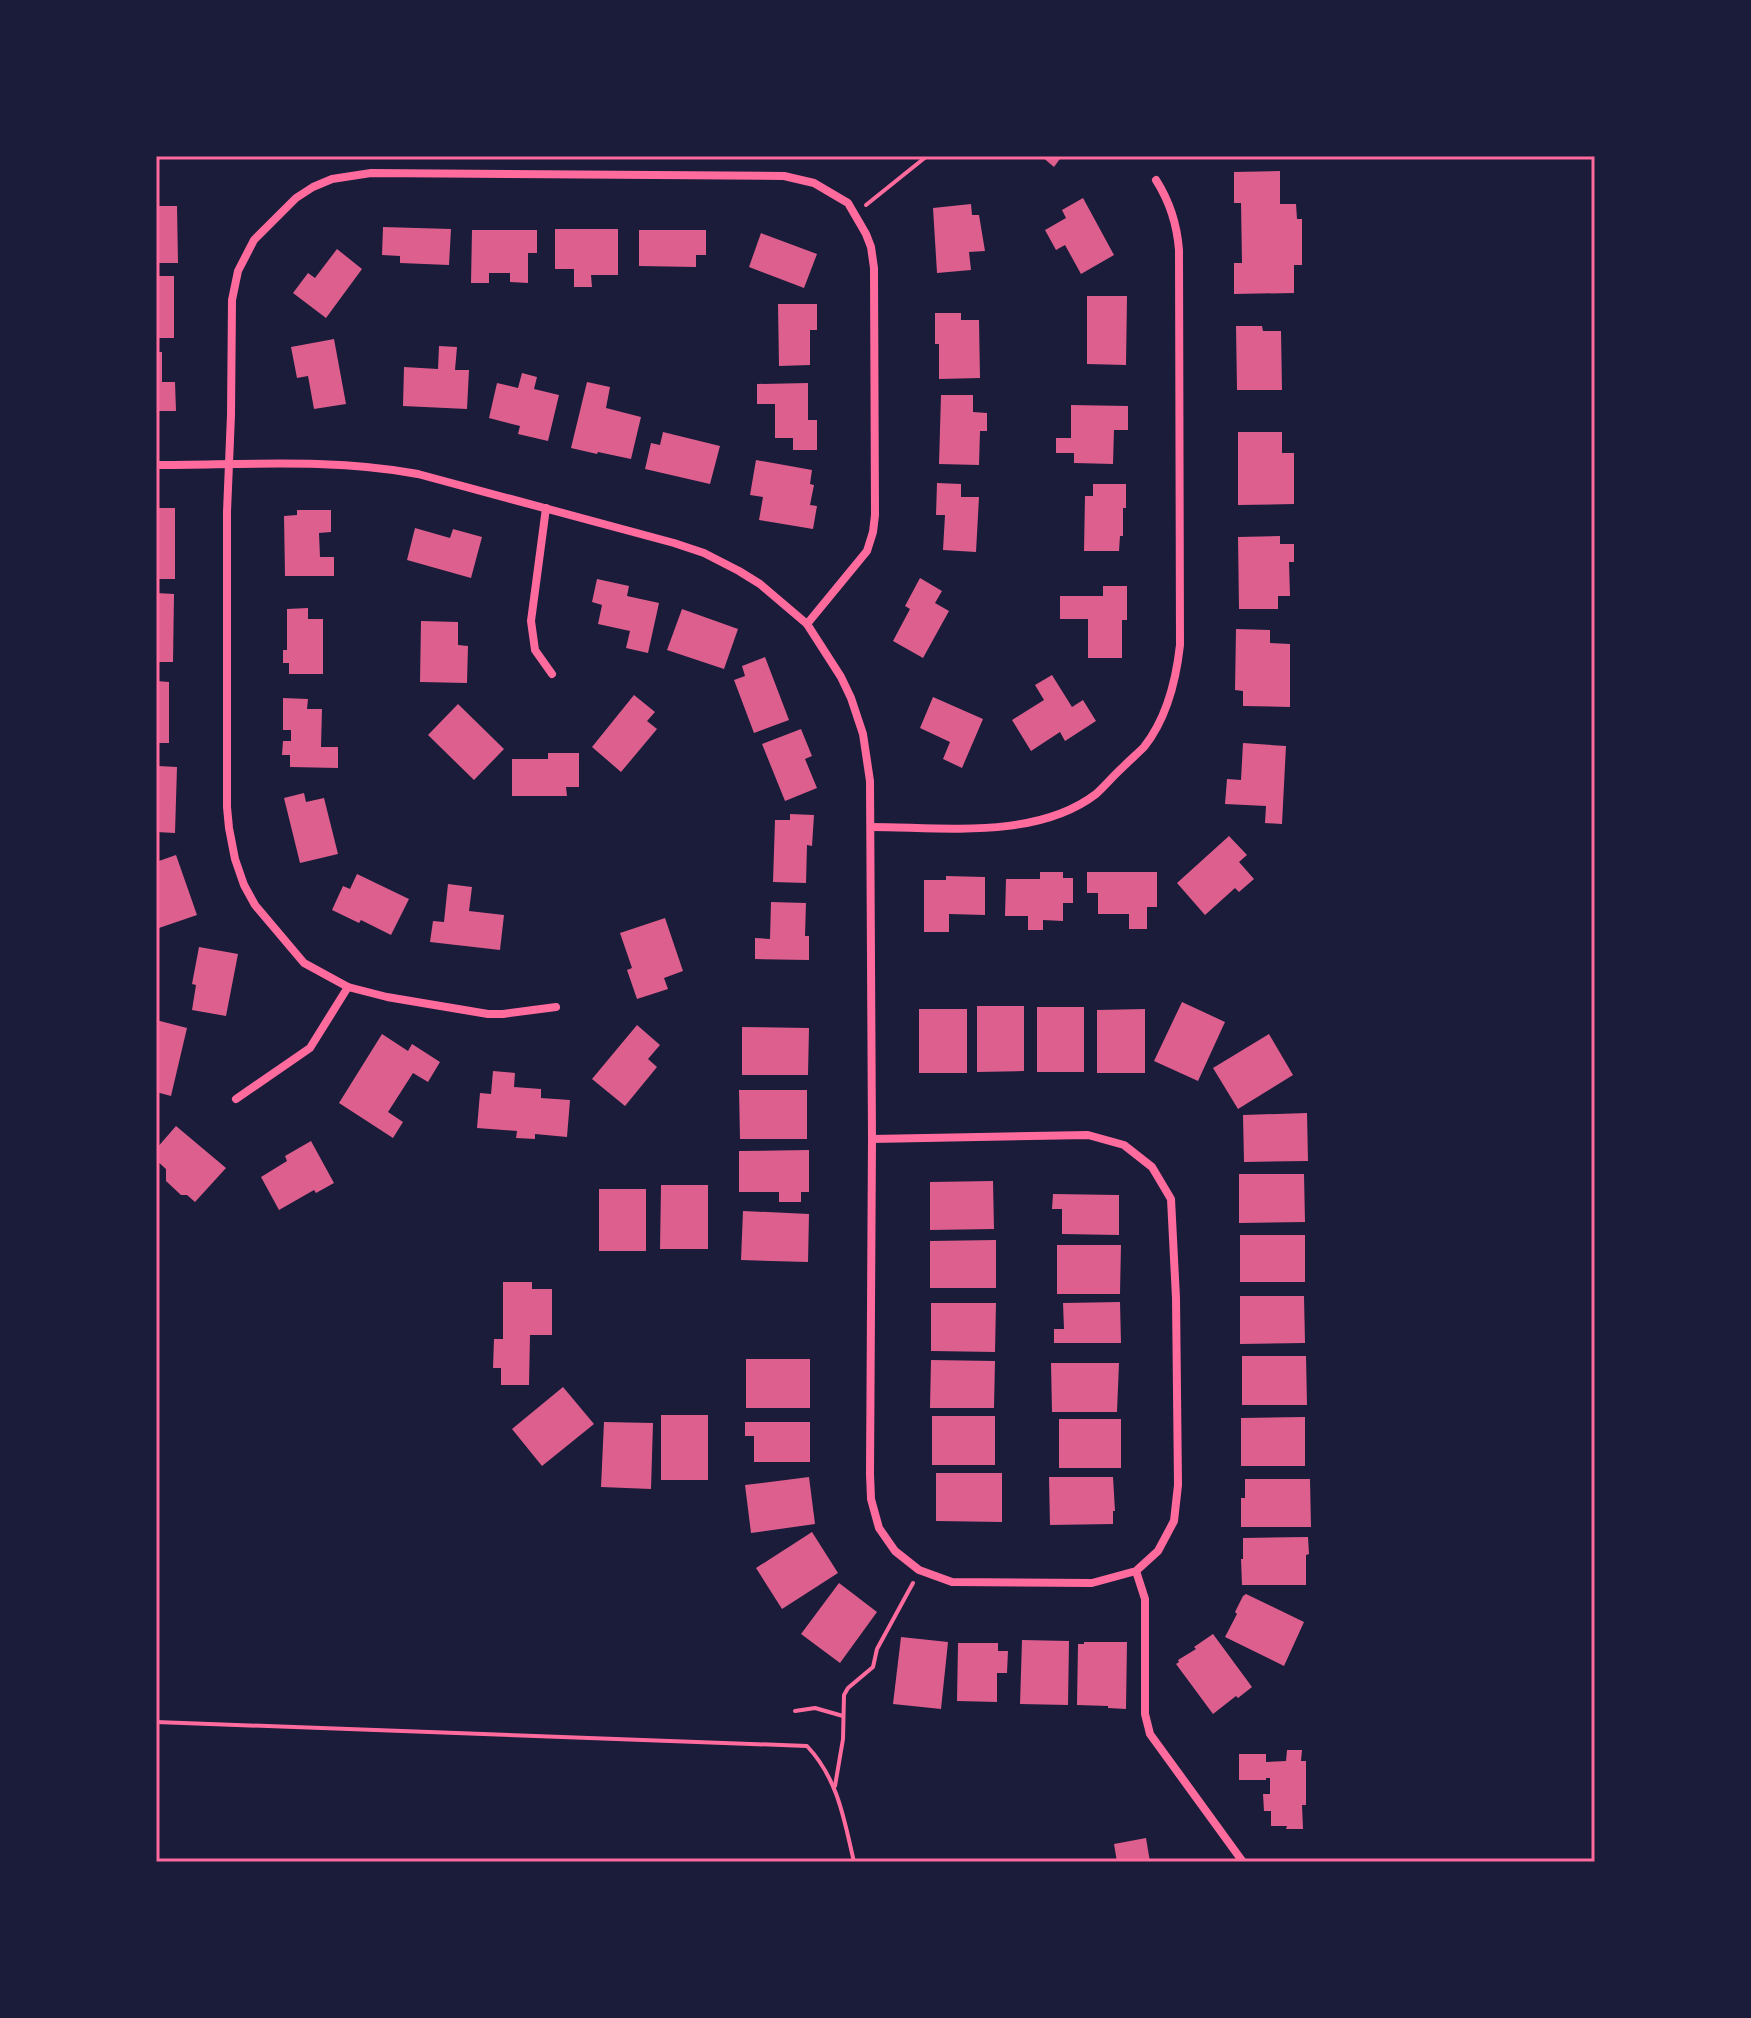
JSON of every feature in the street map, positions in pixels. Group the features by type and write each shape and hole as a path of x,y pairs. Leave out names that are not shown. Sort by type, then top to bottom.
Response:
{"street":[{"path":"556,1007 488,1014 387,997 348,987 304,963 255,905 244,885 235,859 227,807 227,512 232,300 238,271 254,240 296,198 313,187 332,179 371,173 784,176 814,183 848,203 871,247 874,268 874,524 867,551 807,624"},
{"path":"871,827 988,828 1048,818 1096,794 1144,746 1159,722 1172,692 1180,645 1179,250 1173,213 1156,180"},
{"path":"156,465 350,465 418,474 674,543 722,561 760,584 807,624 851,698 863,734 870,781 871,1499 879,1528 895,1551 919,1570 952,1582 1092,1583 1136,1571 1158,1551 1174,1521 1178,1485 1176,1298 1171,1199 1152,1167 1124,1145 1088,1135 872,1139"},
{"path":"546,508 531,621 535,650 552,674"},
{"path":"236,1099 310,1048 348,987"},
{"path":"1136,1571 1145,1599 1145,1714 1150,1734 1243,1862"}],"path":[{"path":"855,214 927,156"},
{"path":"835,1786 843,1739 844,1695 873,1667 877,1649 919,1570"},
{"path":"795,1711 815,1708 843,1716"},
{"path":"156,1722 807,1746 822,1762 835,1786 854,1862"}],"building":[{"path":"1041,156 1062,156 1054,167"},
{"path":"1280,171 1280,204 1296,204 1297,219 1302,219 1302,265 1294,265 1294,293 1234,294 1234,263 1242,263 1241,203 1234,203 1234,172"},
{"path":"1083,198 1114,255 1081,274 1065,245 1056,250 1045,230 1066,218 1062,210"},
{"path":"971,204 972,215 979,215 985,251 969,252 971,270 937,273 933,208"},
{"path":"156,206 177,206 178,263 156,263"},
{"path":"383,227 451,229 449,265 400,263 400,256 382,255"},
{"path":"555,229 618,229 618,275 591,275 592,287 574,287 574,269 555,269"},
{"path":"472,230 537,230 537,253 528,253 528,283 510,282 510,273 489,273 489,283 471,283"},
{"path":"639,230 706,230 706,255 696,255 696,267 639,266"},
{"path":"761,233 817,254 804,288 749,267"},
{"path":"337,249 362,269 326,318 293,293 308,273 315,278"},
{"path":"156,276 174,276 174,338 156,338"},
{"path":"1087,296 1127,296 1126,365 1087,364"},
{"path":"778,304 817,304 817,330 810,330 810,365 779,366"},
{"path":"935,313 961,313 961,320 979,320 980,378 939,379"},
{"path":"1236,326 1262,326 1263,331 1281,331 1282,390 1237,390"},
{"path":"334,339 346,404 314,409 308,376 297,378 291,347"},
{"path":"439,346 457,347 455,370 469,370 467,409 403,406 404,367 438,369"},
{"path":"156,352 162,352 162,382 175,382 176,411 156,411"},
{"path":"522,373 537,377 534,389 559,395 548,441 518,434 520,426 489,418 497,383 518,388"},
{"path":"587,382 610,387 606,408 641,417 631,459 571,448"},
{"path":"808,383 808,420 817,420 817,450 793,450 793,438 775,438 775,404 757,404 757,384"},
{"path":"941,395 973,395 973,412 987,413 987,431 980,431 979,465 939,464"},
{"path":"1071,405 1128,406 1128,430 1114,430 1113,464 1074,463 1074,453 1056,453 1056,438 1071,438"},
{"path":"663,432 720,446 710,484 645,469 651,443 660,445"},
{"path":"1238,432 1282,432 1282,453 1294,453 1294,504 1238,505"},
{"path":"756,460 812,470 810,484 814,485 810,505 817,506 813,529 759,520 763,497 750,495"},
{"path":"937,483 961,484 961,497 979,497 976,552 943,550 945,515 936,515"},
{"path":"1093,484 1126,484 1126,508 1123,508 1123,536 1120,536 1119,551 1084,551 1085,496 1093,496"},
{"path":"156,508 175,508 175,579 156,579"},
{"path":"297,510 331,510 331,532 319,533 320,557 334,557 334,576 285,576 284,516 297,515"},
{"path":"415,528 450,538 453,529 482,537 471,578 407,560"},
{"path":"1280,536 1280,544 1294,544 1294,562 1289,562 1290,596 1278,596 1278,609 1239,609 1238,537"},
{"path":"920,578 942,591 935,603 949,611 923,658 893,641 910,609 905,606"},
{"path":"597,579 629,586 627,596 659,603 648,653 626,648 630,631 598,624 602,605 592,602"},
{"path":"1103,586 1127,586 1127,620 1122,620 1122,658 1088,658 1088,619 1060,619 1060,596 1103,596"},
{"path":"156,593 174,594 173,662 156,662"},
{"path":"308,608 308,619 323,619 323,674 289,674 289,663 283,663 283,650 287,650 287,609"},
{"path":"682,609 738,629 724,669 667,650"},
{"path":"421,621 458,622 458,645 468,646 467,683 420,682"},
{"path":"1236,629 1270,630 1270,643 1290,644 1290,707 1243,706 1243,691 1235,690"},
{"path":"765,657 789,720 754,733 734,680 745,676 742,666"},
{"path":"1052,675 1072,707 1083,700 1096,721 1065,741 1060,732 1031,751 1012,720 1044,700 1035,685"},
{"path":"156,681 169,682 169,743 156,743"},
{"path":"634,695 655,712 647,721 657,729 621,772 592,747"},
{"path":"933,697 983,719 962,768 943,759 950,742 920,728"},
{"path":"283,698 308,699 307,709 322,709 321,747 338,747 338,768 290,767 290,755 282,755 283,741 291,741 291,730 283,730"},
{"path":"458,704 504,749 474,780 428,735"},
{"path":"801,729 812,756 805,759 817,788 785,801 762,744"},
{"path":"1243,743 1286,746 1282,824 1265,823 1266,806 1225,804 1227,779 1241,780"},
{"path":"548,753 579,753 579,787 566,787 567,796 512,796 512,759 548,759"},
{"path":"158,766 177,767 175,833 156,832"},
{"path":"304,793 306,802 324,798 338,854 300,863 284,798"},
{"path":"790,814 814,815 812,846 807,845 806,883 773,882 775,820 790,820"},
{"path":"1229,836 1247,855 1239,862 1254,879 1239,892 1235,888 1205,915 1177,883"},
{"path":"176,855 197,915 156,929 156,862"},
{"path":"1040,872 1063,872 1063,878 1073,878 1073,903 1063,903 1063,921 1043,920 1043,930 1028,930 1028,916 1005,916 1006,879 1040,879"},
{"path":"1087,872 1157,872 1157,907 1147,907 1147,929 1129,929 1129,914 1098,914 1098,893 1087,893"},
{"path":"357,874 409,899 391,935 332,910 343,886 350,889"},
{"path":"946,876 985,877 985,915 949,914 949,932 924,932 924,880 946,880"},
{"path":"448,884 472,887 469,911 504,915 500,950 430,942 433,921 444,922"},
{"path":"771,902 806,903 805,936 809,936 809,960 755,959 755,938 770,939"},
{"path":"665,918 683,971 664,978 668,989 637,999 627,970 632,968 620,933"},
{"path":"199,947 238,954 226,1016 192,1010 196,985 192,984"},
{"path":"1182,1002 1225,1022 1198,1081 1154,1061"},
{"path":"977,1006 1024,1006 1024,1071 977,1072"},
{"path":"1037,1007 1084,1007 1084,1072 1037,1072"},
{"path":"919,1009 967,1009 967,1073 919,1073"},
{"path":"1145,1009 1145,1073 1097,1073 1097,1010"},
{"path":"156,1020 187,1028 171,1096 156,1092"},
{"path":"637,1025 660,1045 648,1059 657,1067 625,1106 592,1079"},
{"path":"742,1027 809,1028 808,1075 742,1075"},
{"path":"382,1034 408,1051 412,1044 440,1062 428,1082 413,1073 388,1112 403,1122 393,1138 339,1103"},
{"path":"1269,1034 1293,1075 1238,1109 1213,1068"},
{"path":"493,1071 515,1073 514,1087 541,1089 541,1098 570,1100 567,1137 535,1134 535,1139 516,1138 517,1131 477,1128 480,1093 491,1094"},
{"path":"739,1090 807,1090 807,1139 740,1139"},
{"path":"1307,1113 1308,1161 1244,1162 1243,1115"},
{"path":"176,1126 226,1168 195,1202 187,1195 181,1195 166,1181 166,1169 156,1160 156,1149"},
{"path":"311,1141 334,1183 316,1193 314,1190 279,1210 261,1177 287,1161 285,1156"},
{"path":"809,1150 809,1192 801,1192 801,1202 779,1202 779,1192 739,1192 739,1151"},
{"path":"1239,1174 1304,1174 1305,1222 1239,1223"},
{"path":"993,1181 994,1229 930,1230 930,1182"},
{"path":"661,1185 708,1185 708,1249 660,1249"},
{"path":"599,1189 646,1189 646,1251 599,1251"},
{"path":"1053,1194 1119,1195 1119,1235 1062,1234 1062,1209 1052,1209"},
{"path":"743,1211 809,1214 808,1262 741,1260"},
{"path":"1240,1235 1305,1235 1305,1282 1240,1282"},
{"path":"996,1240 996,1288 930,1288 930,1241"},
{"path":"1057,1245 1121,1245 1120,1294 1057,1294"},
{"path":"503,1282 532,1282 532,1289 552,1289 552,1335 530,1335 529,1385 501,1385 501,1368 493,1368 494,1339 503,1339"},
{"path":"1240,1296 1304,1296 1305,1343 1240,1344"},
{"path":"1120,1302 1121,1343 1054,1343 1054,1329 1064,1329 1063,1303"},
{"path":"931,1303 996,1303 995,1352 931,1351"},
{"path":"1242,1356 1306,1356 1307,1405 1242,1405"},
{"path":"746,1359 810,1359 810,1408 746,1408"},
{"path":"931,1360 995,1361 994,1408 930,1408"},
{"path":"1051,1363 1119,1363 1117,1412 1052,1412"},
{"path":"563,1387 594,1424 542,1466 512,1429"},
{"path":"661,1415 708,1415 708,1480 661,1480"},
{"path":"932,1416 995,1416 995,1465 932,1465"},
{"path":"1305,1417 1305,1466 1241,1466 1241,1418"},
{"path":"1059,1419 1121,1419 1121,1468 1059,1468"},
{"path":"604,1422 653,1423 651,1489 601,1487"},
{"path":"745,1422 810,1422 810,1462 754,1462 754,1436 745,1436"},
{"path":"936,1473 1002,1473 1002,1522 936,1521"},
{"path":"809,1477 815,1524 751,1533 745,1485"},
{"path":"1049,1477 1113,1477 1113,1524 1050,1525"},
{"path":"1245,1479 1310,1479 1311,1527 1241,1527 1241,1498 1245,1498"},
{"path":"812,1532 838,1573 782,1609 756,1568"},
{"path":"1308,1537 1306,1585 1242,1585 1243,1538"},
{"path":"839,1583 877,1612 840,1663 801,1634"},
{"path":"1246,1594 1304,1622 1284,1666 1225,1637"},
{"path":"1213,1634 1252,1687 1213,1714 1176,1664"},
{"path":"901,1637 948,1642 941,1709 893,1704"},
{"path":"1022,1640 1069,1641 1068,1705 1020,1704"},
{"path":"1127,1642 1126,1709 1077,1705 1078,1644"},
{"path":"958,1643 998,1643 998,1651 1008,1651 1007,1673 997,1673 997,1702 957,1701"},
{"path":"1287,1750 1302,1750 1301,1761 1306,1761 1303,1829 1271,1826 1271,1811 1264,1811 1263,1794 1270,1794 1270,1778 1239,1780 1239,1754 1266,1754 1266,1762 1286,1761"},
{"path":"1146,1838 1150,1862 1117,1862 1114,1844"}]}
